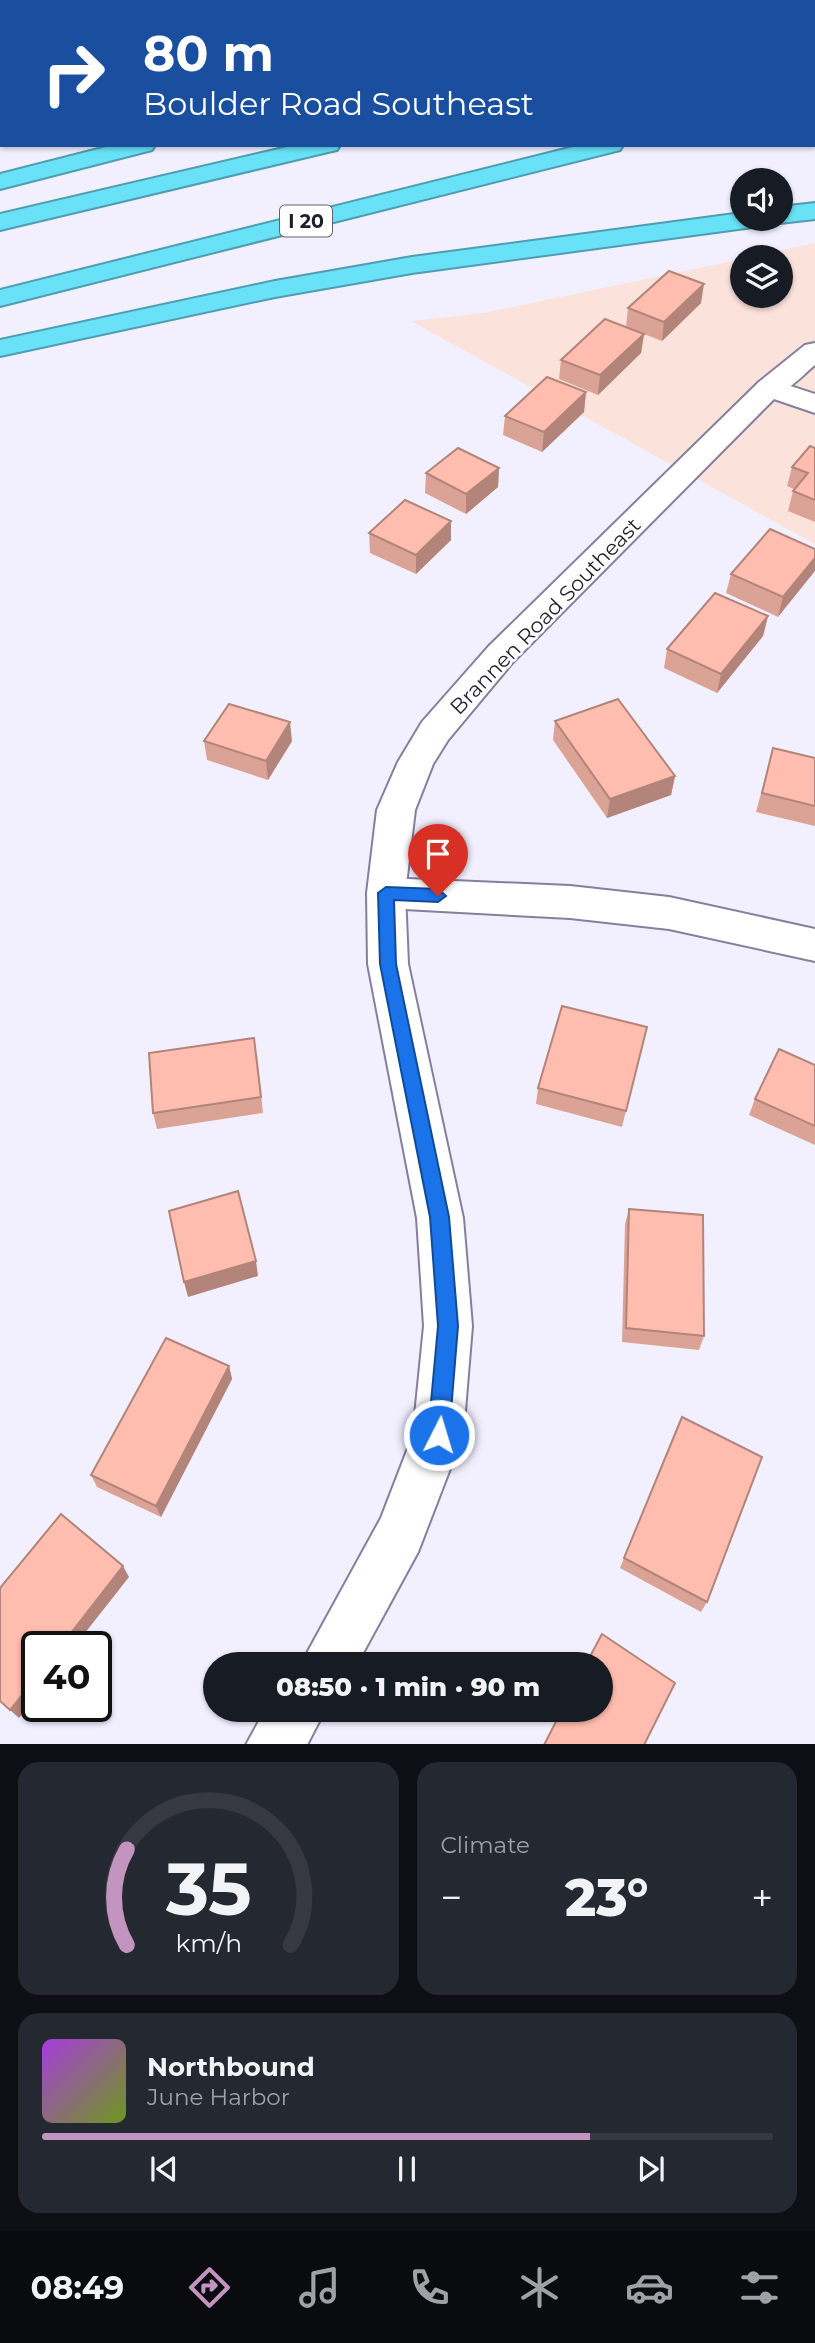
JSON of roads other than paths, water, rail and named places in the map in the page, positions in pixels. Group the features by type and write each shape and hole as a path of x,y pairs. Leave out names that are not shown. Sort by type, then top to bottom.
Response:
{"highway":[{"path":"0,182 135,147"},
{"path":"0,222 319,147"},
{"name":"I 20","path":"0,298 603,147"},
{"path":"793,214 815,211"},
{"path":"0,348 275,289 411,265 730,222"}],"street":[{"name":"Brannen Road Southeast","path":"335,1652 401,1534 439,1435 448,1326 440,1217 388,964 386,893 396,810 416,762 435,731 501,654 769,388 815,351"},
{"path":"769,388 815,404"},
{"path":"386,893 570,902 668,913 815,945"},
{"path":"275,1744 290,1722"}]}
